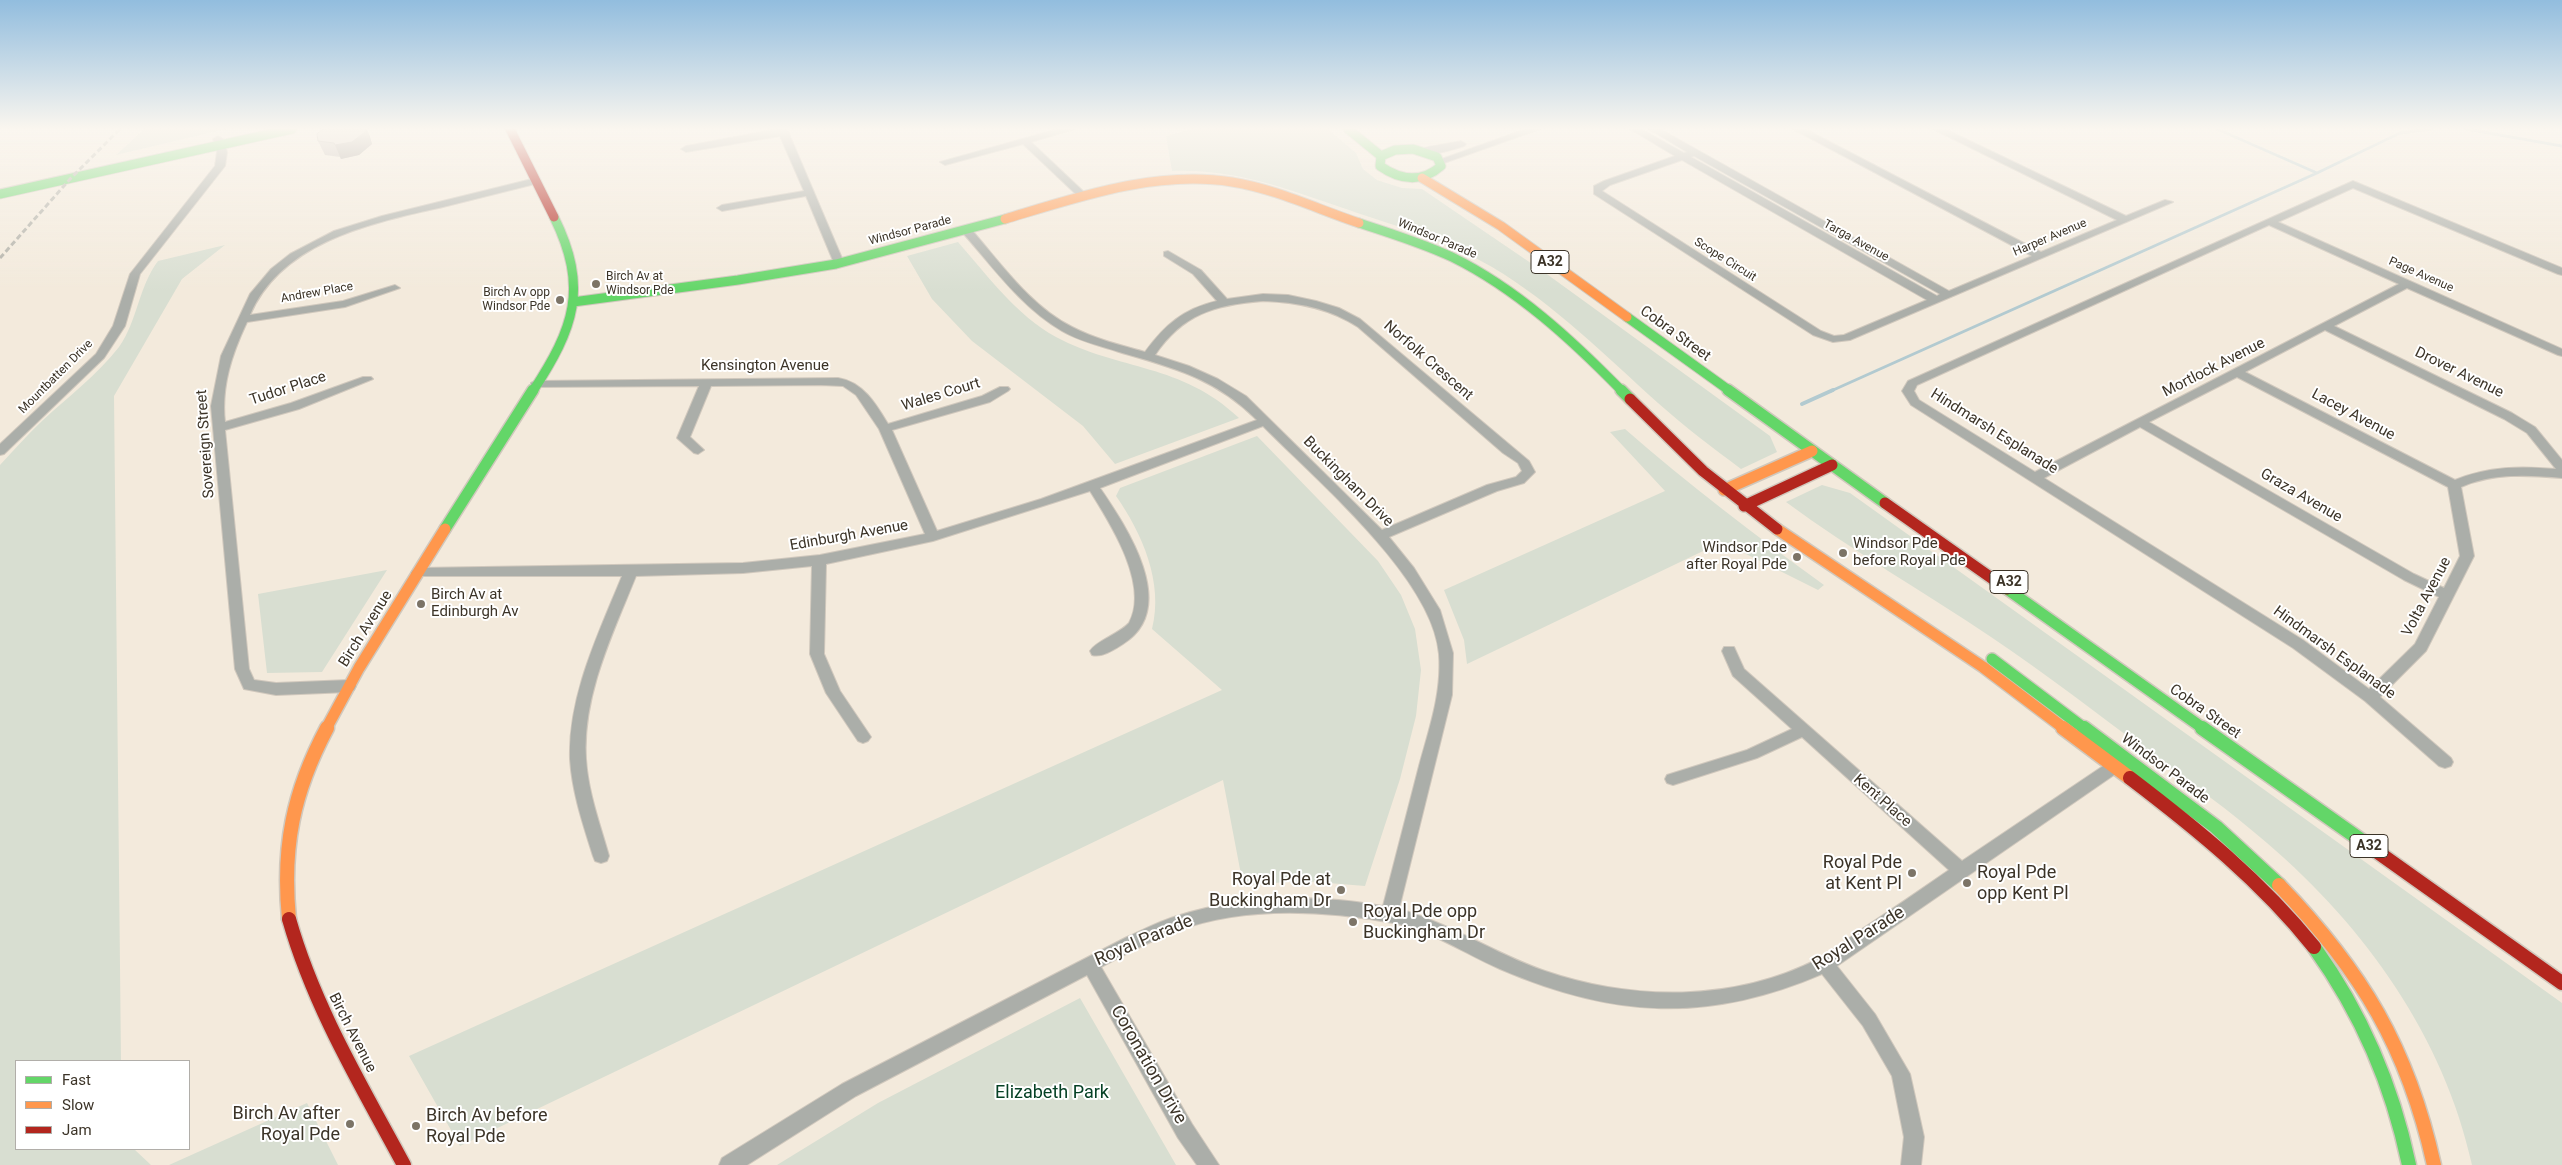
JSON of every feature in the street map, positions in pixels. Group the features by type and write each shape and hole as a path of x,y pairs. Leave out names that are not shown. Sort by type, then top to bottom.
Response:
{"main road":[{"path":"0,194 48,183"},
{"name":"Birch Avenue","path":"404,1165 306,974 293,936 286,898 286,857 294,807 304,774 320,738 349,686 535,385 566,327 573,302 576,280 572,260 566,241 537,183"},
{"name":"Windsor Parade","path":"573,302 762,277 839,263 906,248 1083,196 1138,183"},
{"name":"Windsor Parade","path":"1234,183 1264,190 1425,246 1480,272 1535,311 1587,354 1652,423 1724,490 1744,506 1821,562 1969,657 2249,854 2306,911 2329,938 2356,975 2395,1042 2423,1116 2434,1165"},
{"name":"Cobra Street","path":"1431,183 1501,226 1832,466 2562,983"},
{"name":"Cobra Street","path":"1457,183 1501,226"},
{"name":"Windsor Parade","path":"1676,446 1737,484 1826,551 1923,612"},
{"path":"1724,490 1812,451"},
{"path":"1744,506 1832,466"},
{"name":"Cobra Street","path":"1832,466 1890,497 2175,700 2562,969"},
{"name":"Windsor Parade","path":"1986,654 2120,763 2235,862 2262,887 2311,942 2348,997 2370,1038 2396,1104 2409,1165"}],"street":[{"name":"Mountbatten Drive","path":"0,451 100,356 119,326 135,274 206,183"},
{"name":"Sovereign Street","path":"349,686 276,689 249,685 245,680 242,669 219,428 218,381 228,349 258,290 276,271 298,254 329,237 372,222 527,183"},
{"path":"806,183 839,263"},
{"path":"1069,183 1083,196"},
{"name":"Scope Circuit","path":"1605,183 1597,188 1597,192 1825,337 1833,339 1846,338 1942,298"},
{"name":"Targa Avenue","path":"1731,183 1942,298"},
{"name":"Targa Avenue","path":"1746,183 1942,298"},
{"path":"1901,183 2041,256"},
{"path":"2050,183 2126,220"},
{"name":"Hindmarsh Esplanade","path":"2445,762 2370,697 2298,644 1916,402 1910,396 1909,387 1912,383 2353,184 2562,272"},
{"path":"722,208 810,193"},
{"name":"Harper Avenue","path":"1942,298 2168,202"},
{"name":"Page Avenue","path":"2270,222 2562,353"},
{"name":"Buckingham Drive","path":"966,230 1023,295 1044,314 1067,329 1093,340 1185,368 1214,381 1242,399 1380,536 1409,571 1432,610 1446,653 1445,694 1389,915"},
{"path":"1168,254 1196,272 1224,302"},
{"name":"Mortlock Avenue","path":"2035,477 2406,284"},
{"name":"Andrew Place","path":"243,319 345,304 395,288"},
{"name":"Norfolk Crescent","path":"1148,356 1171,327 1194,313 1224,302 1250,298 1298,300 1326,306 1357,322 1507,450 1523,461 1529,472 1520,480 1492,488 1380,536"},
{"name":"Drover Avenue","path":"2327,326 2508,416 2531,430 2562,468"},
{"name":"Lacey Avenue","path":"2238,373 2454,485"},
{"name":"Tudor Place","path":"219,428 295,406 367,379"},
{"name":"Kensington Avenue","path":"535,385 820,381 848,384 865,397 886,428 933,537"},
{"path":"698,450 683,438 707,382"},
{"name":"Wales Court","path":"886,428 986,399 1004,389"},
{"name":"Edinburgh Avenue","path":"418,573 738,568 819,560 933,537 1015,513 1266,421"},
{"name":"Graza Avenue","path":"2140,422 2409,577 2448,595"},
{"path":"2454,485 2484,473 2521,470 2562,474"},
{"name":"Volta Avenue","path":"2370,697 2421,646 2467,556 2454,485"},
{"path":"1093,486 1131,552 1141,598 1137,621 1122,638 1097,651"},
{"path":"819,560 817,654 833,693 863,737"},
{"path":"601,856 582,793 578,746 585,691 630,571"},
{"name":"Kent Place","path":"1729,651 1738,672 1801,731 1962,871"},
{"path":"1673,779 1752,754 1801,731"},
{"name":"Royal Parade","path":"729,1165 849,1090 1090,964 1177,924 1259,906 1303,905 1389,915 1432,930 1519,969 1568,987 1615,996 1658,1000 1706,998 1746,993 1784,982 1825,964 2120,763"},
{"name":"Coronation Drive","path":"1090,964 1186,1131 1209,1165"},
{"path":"1825,964 1870,1020 1902,1074 1914,1137 1911,1165"}],"green space":[{"path":"1265,183 1388,183 1402,188 1422,189 1544,272 1770,436 1777,452 1741,469 1668,412 1558,314 1515,281 1492,267 1436,240"},
{"path":"958,242 1015,306 1028,318 1056,337 1080,348 1172,377 1195,387 1217,400 1239,418 1115,464 1083,426 972,341 932,299 907,256"},
{"path":"225,245 182,279 114,396 121,1060 15,1060 15,1150 135,1150 151,1165 0,1165 0,465 36,426 92,376 119,347 130,326 146,282 158,261"},
{"path":"1625,429 1673,470 1824,585 1818,590 1722,542 1467,664 1464,640 1444,590 1665,491 1610,432"},
{"path":"1257,436 1378,561 1401,595 1415,629 1421,670 1416,716 1400,779 1365,886 1304,881 1243,885 1223,780 460,1146 409,1056 1222,690 1152,629 1155,612 1153,576 1142,542 1126,510 1116,496 1120,488"},
{"path":"1822,485 1850,493 2562,1003 2562,1165 2472,1165 2459,1118 2442,1072 2421,1029 2396,988 2368,948 2303,876 2253,831 2210,797 2032,665 1836,537 1786,502"},
{"path":"387,570 322,672 267,673 258,594"},
{"name":"Elizabeth Park","path":"1080,998 1176,1165 777,1165 878,1103"},
{"path":"307,1103 338,1165 169,1165"}],"waterway":[{"path":"1831,391 2294,183"},
{"path":"1802,404 1833,390"}],"railway":[{"path":"0,258 66,183"}],"traffic: fast":[{"path":"0,194 48,183"},
{"path":"445,529 550,363 568,325 573,305 575,276 569,250 554,217"},
{"path":"573,302 738,280 836,264 900,249 1005,219"},
{"path":"1359,223 1440,252 1488,278 1532,309 1573,343 1630,399"},
{"path":"1627,317 1885,503"},
{"path":"2007,589 2372,848"},
{"path":"1992,659 2216,827 2279,885"},
{"path":"2314,947 2348,997 2375,1050 2395,1106 2409,1165"}],"traffic: slow":[{"path":"1005,219 1089,195 1139,183"},
{"path":"1239,183 1296,200 1359,223"},
{"path":"1431,183 1501,226 1627,317"},
{"path":"1724,490 1812,451"},
{"path":"289,919 285,881 288,843 295,806 307,770 340,701 445,529"},
{"path":"1777,529 1983,667 2130,778"},
{"path":"2279,885 2325,935 2346,962 2382,1020 2411,1081 2424,1119 2434,1165"}],"traffic: jam":[{"path":"537,183 554,217"},
{"path":"1630,399 1703,471 1777,529"},
{"path":"1744,506 1832,465"},
{"path":"1885,503 2007,589"},
{"path":"2130,778 2204,836 2251,877 2273,899 2314,947"},
{"path":"2372,848 2562,983"},
{"path":"289,919 298,951 324,1014 355,1076 404,1165"}],"place":[{"name":"Birch Av at Windsor Pde","path":"596,284"},
{"name":"Birch Av opp Windsor Pde","path":"560,300"},
{"name":"Windsor Pde before Royal Pde","path":"1843,553"},
{"name":"Windsor Pde after Royal Pde","path":"1797,557"},
{"name":"Birch Av at Edinburgh Av","path":"421,604"},
{"name":"Royal Pde at Kent Pl","path":"1912,873"},
{"name":"Royal Pde opp Kent Pl","path":"1967,883"},
{"name":"Royal Pde at Buckingham Dr","path":"1341,890"},
{"name":"Royal Pde opp Buckingham Dr","path":"1353,922"},
{"name":"Birch Av after Royal Pde","path":"350,1124"},
{"name":"Birch Av before Royal Pde","path":"416,1126"}]}
